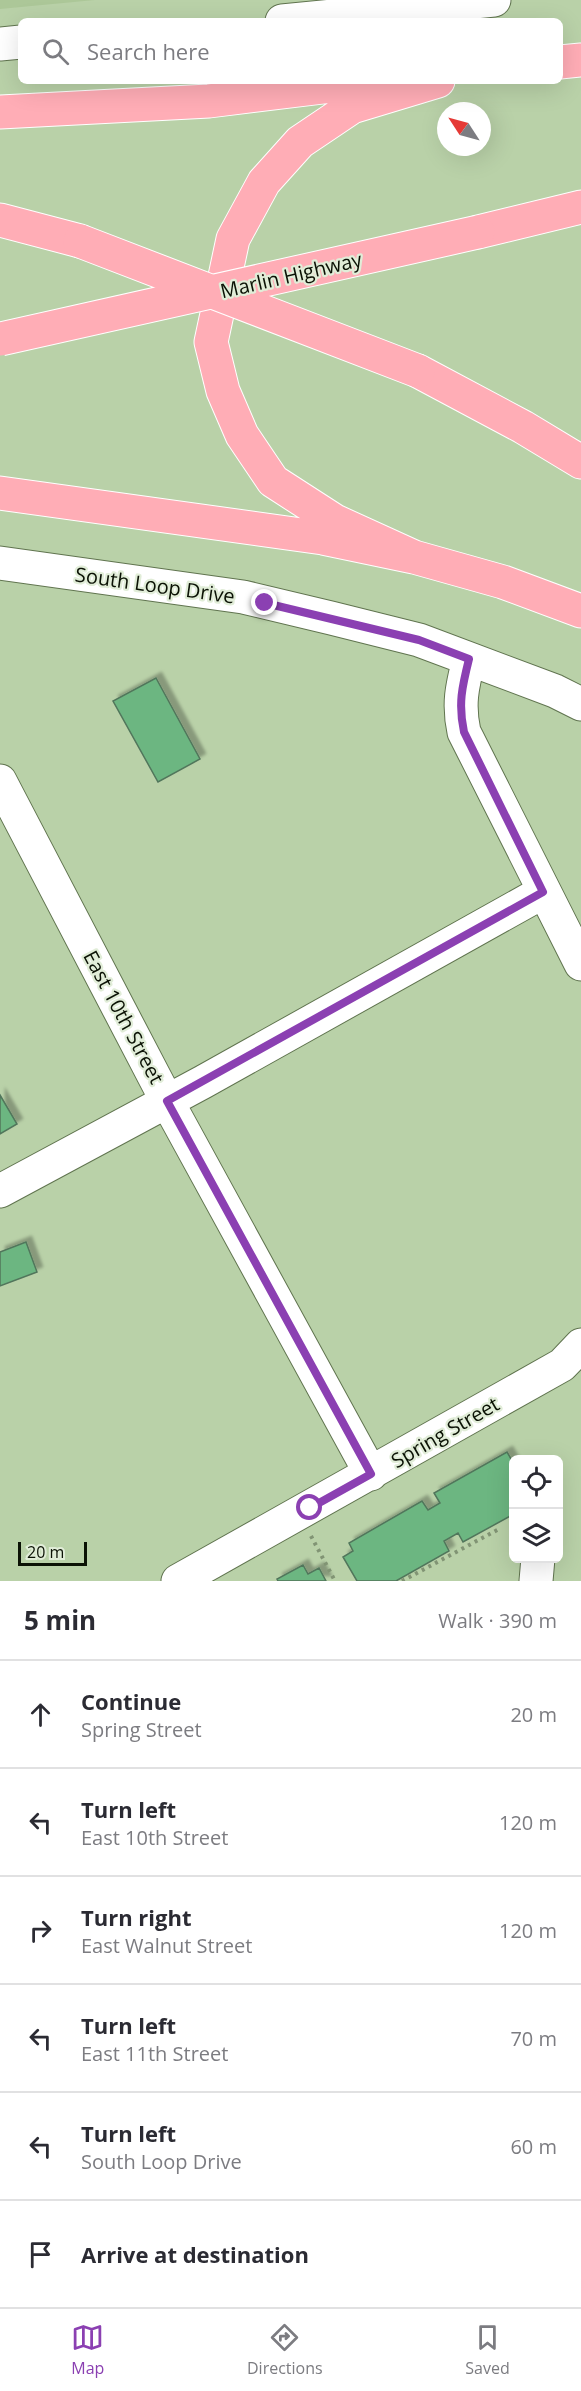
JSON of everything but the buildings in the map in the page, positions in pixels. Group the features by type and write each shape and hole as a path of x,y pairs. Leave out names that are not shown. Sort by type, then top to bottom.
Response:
{"highway":[{"path":"563,62 581,60"},
{"path":"0,112 209,101 318,84"},
{"path":"414,557 335,521 273,481 242,435 223,391 210,342 233,239 264,182 300,142 352,107 428,84"},
{"name":"Marlin Highway","path":"0,339 581,207"},
{"path":"0,220 80,241 418,371 523,427 581,462"},
{"path":"0,492 294,533 414,557 503,582 581,610"}],"street":[{"path":"312,18 494,0"},
{"path":"0,44 18,42"},
{"name":"South Loop Drive","path":"0,563 243,597 419,640 555,691 581,704"},
{"path":"469,659 459,710 464,732 581,964"},
{"name":"East 10th Street","path":"0,781 167,1101 371,1474"},
{"path":"0,1191 543,892"},
{"name":"Spring Street","path":"178,1581 211,1573 371,1474 562,1365 581,1345"},
{"path":"536,1581 538,1563"}],"path":[{"path":"402,1581 498,1529"},
{"path":"307,1530 335,1581"}],"shaded area":[{"path":"0,0 95,0 0,9"}],"route":[{"path":"265,603 419,640 469,659 459,710 464,732 543,892 167,1101 371,1474 310,1508"}]}
